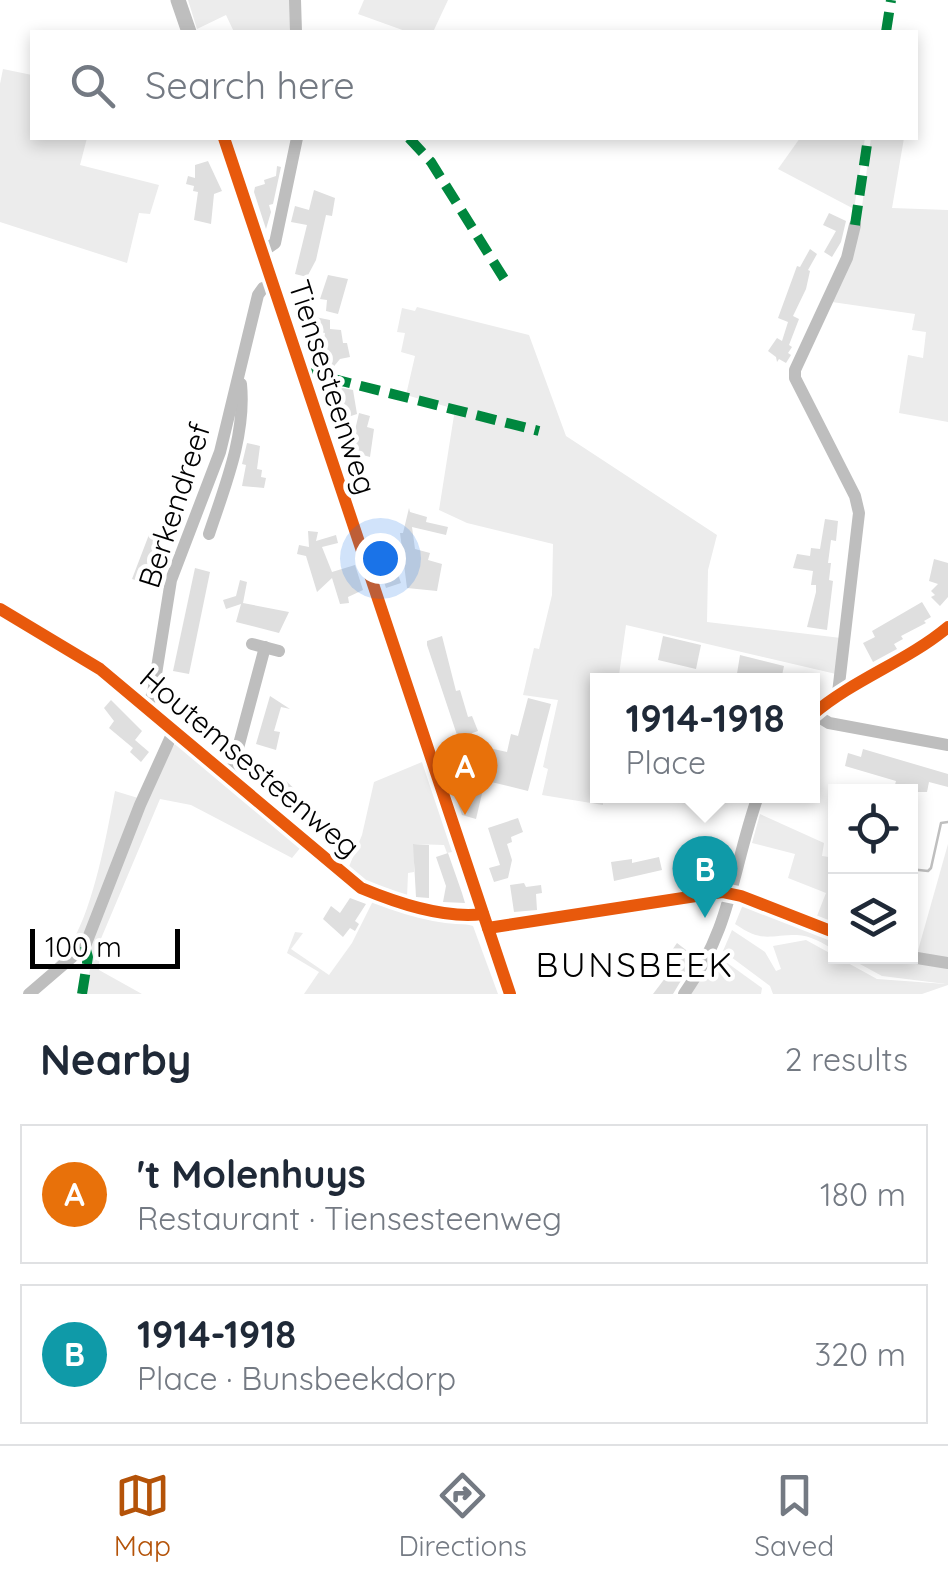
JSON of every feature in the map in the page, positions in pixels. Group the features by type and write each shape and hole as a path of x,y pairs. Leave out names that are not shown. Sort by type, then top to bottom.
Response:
{"main road":[{"path":"178,0 188,30"},
{"name":"Tiensesteenweg","path":"225,140 510,994"}],"street":[{"path":"295,0 296,30"},
{"path":"262,252 275,242 297,140"},
{"path":"838,694 858,513 855,496 795,378 795,370 847,258 855,225"},
{"name":"Berkendreef","path":"147,707 154,693 175,564 220,452 258,295 263,288 273,285"},
{"name":"Berkendreef","path":"209,534 230,472 242,417 238,377"},
{"name":"Houtemsesteenweg","path":"0,609 63,644 147,707 361,888 392,901 485,921 599,914 712,892 731,892"},
{"path":"820,708 838,694 915,652 948,627"},
{"path":"230,778 266,648"},
{"path":"820,718 948,745"},
{"path":"29,994 85,946 174,730"},
{"path":"684,994 712,949 728,909 754,803"},
{"path":"731,892 828,930"},
{"path":"918,958 948,963"}],"shaded area":[{"path":"188,0 291,0 293,30 233,30 226,15 197,29"},
{"path":"364,0 448,0 434,30 402,30 358,14"},
{"path":"3,69 30,75 30,140 86,140 80,165 159,185 150,214 139,213 127,263 0,222"},
{"path":"799,140 865,140 854,209 778,169"},
{"path":"871,140 904,140 892,208 948,210 948,422 899,413 908,355 923,358 926,332 912,330 915,314 832,302 858,237"},
{"path":"417,307 529,335 566,436 717,535 708,570 707,622 841,638 836,674 626,625 619,673 590,673 590,803 542,795 548,769 543,767 558,700 523,695 552,595 553,544 467,523 439,510 455,409 406,395 415,356 401,352 405,333 397,332 402,308 415,311"},
{"path":"177,741 301,847 292,858 191,805 160,799 100,941 99,970 142,994 85,994 91,943 24,994 62,956 80,927 99,868 115,791 138,798"},
{"path":"422,762 452,852 447,853 444,845 414,844 414,872 408,873 407,898 379,890 348,869 362,835 374,782"},
{"path":"760,814 824,843 822,856 828,857 828,926 815,921 826,893 788,878 795,854 752,843"},
{"path":"948,844 948,959 918,954"},
{"path":"374,899 473,926 498,994 304,994 319,972 287,953 295,932 303,933 291,949 329,975 352,943"},
{"path":"744,902 828,936 828,946 802,935 752,934 735,924"},
{"path":"732,930 765,952 776,971 781,969 773,946 806,940 828,952 828,964 850,964 877,979 946,984 882,976 860,964 918,963 948,968 948,985 922,994 773,994 770,986 723,951"},
{"path":"719,957 762,988 761,994 690,994"}],"building":[{"path":"208,161 222,191 214,194 211,224 194,220 198,192 186,184 188,176 195,178 195,165"},
{"path":"277,166 281,167 266,229 254,192 255,187 265,184 264,180 276,176"},
{"path":"314,190 335,198 332,216 326,215 316,260 307,277 295,274 307,225 291,222 295,206 309,210"},
{"path":"829,213 846,221 832,257 824,252 836,231 823,225"},
{"path":"810,249 817,254 793,316 799,319 789,345 791,355 786,363 779,359 777,362 768,351 777,338 782,341 788,322 778,318 797,266"},
{"path":"328,275 348,279 338,314 326,311 327,300 320,299"},
{"path":"315,317 330,320 330,329 341,330 343,343 347,343 350,357 340,359 330,371 314,369 308,352 323,347 325,333 311,330"},
{"path":"353,390 357,414 339,420 330,392"},
{"path":"359,413 370,416 367,427 374,429 370,457 349,451 346,441 352,443"},
{"path":"247,443 260,446 257,469 266,478 264,488 242,486"},
{"path":"409,508 410,512 427,517 426,522 448,527 446,535 412,527 415,549 430,553 428,560 442,564 437,591 407,588 400,533"},
{"path":"825,519 838,521 828,563 829,580 833,581 827,630 807,627 816,592 816,585 811,585 813,571 793,568 797,554 810,556 811,548 820,549"},
{"path":"308,531 318,532 316,541 336,535 338,543 322,547 332,572 355,565 363,590 348,597 349,603 340,604 332,578 317,592 306,556 297,554 299,545 309,547"},
{"path":"150,532 160,534 157,546 162,548 153,586 132,579"},
{"path":"387,542 401,583 386,588 372,546"},
{"path":"934,559 948,563 948,597 940,606 931,597 938,584 929,581"},
{"path":"195,568 210,572 189,674 173,671"},
{"path":"240,580 247,582 243,603 289,612 279,633 236,622 241,604 226,609 223,600 236,596"},
{"path":"922,602 931,617 901,636 903,639 894,644 897,649 873,662 863,643 875,637 872,631"},
{"path":"442,636 456,691 460,690 468,717 472,716 478,731 458,738 427,645 427,641"},
{"path":"663,636 701,645 696,669 658,660"},
{"path":"740,655 784,666 782,673 737,673"},
{"path":"270,696 290,709 281,707 274,731 280,732 276,750 256,744"},
{"path":"528,698 551,704 528,791 487,781 492,765 486,763 489,748 507,752 511,734 518,736"},
{"path":"111,700 142,731 135,740 149,752 141,762 130,752 133,748 109,728 114,721 104,708"},
{"path":"863,749 948,774 948,787 929,782 927,792 918,792 918,784 895,784 896,781 845,766 848,753 861,757"},
{"path":"263,768 300,794 291,804 254,779"},
{"path":"463,779 484,785 476,819 462,815 451,783"},
{"path":"518,818 523,832 511,837 512,842 507,844 512,860 508,878 494,882 489,868 500,865 488,828"},
{"path":"413,844 429,845 429,898 416,897"},
{"path":"448,853 465,903 443,902 446,886 436,857"},
{"path":"659,857 662,870 614,881 611,862 632,859 632,863"},
{"path":"524,883 526,887 541,885 542,893 536,894 537,910 514,912 510,885"},
{"path":"350,898 366,904 355,921 359,924 355,931 350,928 343,937 323,919 331,906 340,913"},
{"path":"677,943 695,957 673,994 653,994 672,969 663,963"}],"waterway":[{"path":"918,870 931,868 941,823 948,822"}],"marked path":[{"path":"886,30 891,0"},
{"path":"411,140 431,162 508,285"},
{"path":"855,225 868,140"},
{"path":"302,371 539,431"},
{"path":"82,994 88,957 85,946"}],"cycle path":[{"path":"225,140 510,994"},
{"path":"0,609 100,669 361,888 436,912 483,914"},
{"path":"820,708 948,627"},
{"path":"488,928 722,892 828,930"}],"place":[{"name":"'t Molenhuys","path":"465,815"},
{"name":"1914-1918","path":"705,918"}],"district":[{"name":"BUNSBEEK","path":"635,964"}]}
